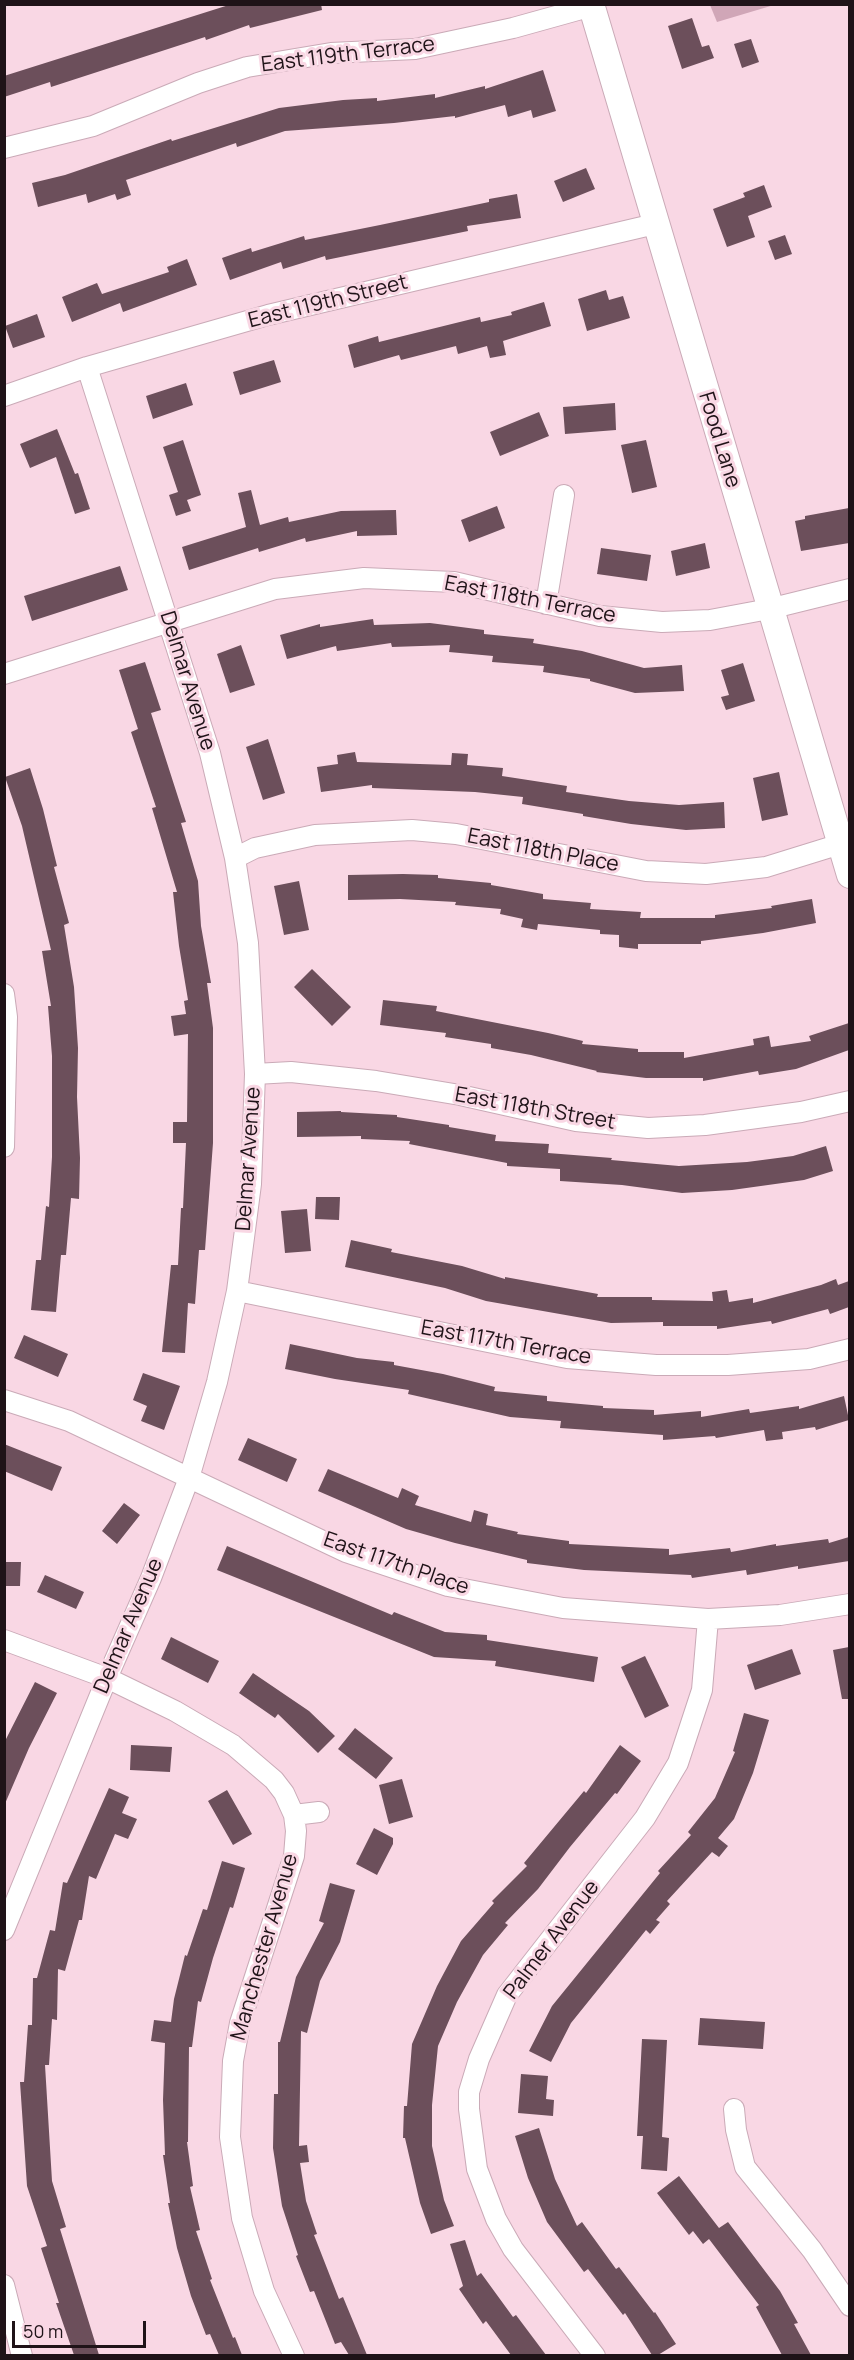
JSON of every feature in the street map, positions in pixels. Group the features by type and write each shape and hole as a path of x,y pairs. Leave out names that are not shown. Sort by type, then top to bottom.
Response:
{"street":[{"name":"East 119th Terrace","path":"4,148 93,126 198,83 248,68 331,53 415,49 513,28 591,5"},
{"name":"Food Lane","path":"591,5 769,609 845,842 849,875"},
{"name":"East 119th Street","path":"4,396 87,368 268,315 655,224"},
{"name":"Delmar Avenue","path":"4,1930 107,1678 152,1578 189,1479 216,1382 237,1291 251,1184 255,1074 248,943 234,858 210,753 87,368"},
{"path":"546,604 564,495"},
{"name":"East 118th Terrace","path":"4,674 275,589 364,578 453,582 600,616 662,622 710,620 769,609 849,589"},
{"name":"East 118th Place","path":"234,858 255,848 315,835 412,830 456,834 646,871 706,874 766,867 845,842"},
{"path":"4,994 7,1017 4,1147"},
{"name":"East 118th Street","path":"255,1074 291,1072 375,1081 460,1095 576,1121 648,1128 705,1125 801,1112 849,1101"},
{"name":"East 117th Terrace","path":"237,1291 567,1358 656,1365 728,1365 808,1359 849,1349"},
{"name":"East 117th Place","path":"4,1400 69,1421 346,1552 448,1586 563,1608 708,1618 780,1615 849,1604"},
{"name":"Palmer Avenue","path":"595,2355 513,2248 496,2218 477,2169 469,2109 470,2092 478,2059 507,1995 645,1818 678,1762 702,1690 708,1618"},
{"name":"Manchester Avenue","path":"4,1640 107,1678 175,1711 233,1745 274,1780 284,1793 294,1815 296,1831 294,1856 240,2023 233,2061 230,2137 242,2218 264,2291 294,2355"},
{"path":"294,1815 319,1812"},
{"path":"734,2109 736,2130 745,2167 812,2250 849,2306"},
{"path":"4,2285 22,2355"}],"shaded area":[{"path":"710,5 774,5 717,22"}],"building":[{"path":"232,4 321,4 322,10 250,28 249,25 206,40 205,37 51,87 50,82 4,97 4,76"},
{"path":"692,18 702,47 709,45 714,58 682,69 668,26"},
{"path":"751,39 759,62 742,68 734,44"},
{"path":"543,70 556,111 533,118 531,110 508,117 505,105 455,118 455,116 285,131 237,147 236,143 126,180 131,195 117,200 115,194 88,203 86,194 38,207 32,183 65,175 171,139 172,141 279,108 343,100 377,98 377,101 435,94 435,98 485,86 485,89"},
{"path":"586,168 595,189 563,202 554,181"},
{"path":"764,185 772,207 748,216 755,237 727,247 713,209 745,197 743,193"},
{"path":"517,194 521,218 467,226 468,231 326,260 325,256 283,269 281,262 230,280 222,258 251,248 252,252 304,236 305,240 489,202 489,199"},
{"path":"785,235 792,254 775,260 768,241"},
{"path":"187,259 197,285 123,312 120,303 72,322 62,297 97,283 102,294 169,272 167,267"},
{"path":"606,290 609,300 623,296 630,318 587,331 578,299"},
{"path":"544,302 551,326 503,341 506,355 490,358 487,346 458,354 456,346 401,360 399,355 354,368 348,345 378,336 379,342 480,317 481,322 512,315 511,312"},
{"path":"37,314 45,337 13,348 5,326"},
{"path":"274,360 281,382 240,395 233,372"},
{"path":"186,383 193,405 153,419 146,396"},
{"path":"615,403 616,430 565,434 563,407"},
{"path":"539,412 549,436 500,456 490,432"},
{"path":"57,429 75,474 78,473 90,509 75,514 56,457 30,468 20,444"},
{"path":"183,440 201,495 187,500 191,511 176,516 169,495 178,492 163,447"},
{"path":"646,440 657,487 632,493 621,445"},
{"path":"251,490 260,525 288,517 289,522 341,511 396,510 397,535 357,536 357,531 306,542 305,538 259,552 258,548 189,570 182,547 246,527 238,493"},
{"path":"497,506 505,528 469,542 461,520"},
{"path":"849,508 849,543 801,551 795,521 805,519 805,516"},
{"path":"705,543 710,568 676,576 671,551"},
{"path":"601,548 651,555 647,581 597,574"},
{"path":"120,566 128,590 32,621 24,596"},
{"path":"373,619 374,625 430,623 484,630 484,634 534,639 533,643 582,651 644,668 682,665 684,691 635,693 590,681 590,679 543,672 544,666 492,662 493,656 449,652 450,645 392,647 391,643 337,651 336,646 287,659 280,635 320,624 320,627"},
{"path":"241,645 255,685 230,693 217,654"},
{"path":"145,662 161,710 151,713 186,822 181,823 198,881 201,926 211,983 207,983 213,1028 213,1143 205,1250 199,1250 195,1304 188,1303 185,1353 162,1352 171,1265 178,1265 181,1208 183,1208 186,1143 173,1143 173,1122 187,1122 188,1034 174,1036 171,1016 186,1014 184,1001 188,1000 173,892 177,892 152,808 156,807 131,732 138,729 119,670"},
{"path":"743,663 755,701 726,710 721,697 729,695 721,670"},
{"path":"268,739 285,793 263,800 246,747"},
{"path":"355,752 357,762 451,765 452,753 468,754 467,765 503,768 502,776 567,786 566,792 679,805 724,802 725,828 686,830 631,824 522,804 523,797 475,792 372,788 372,785 321,792 317,767 338,764 337,755"},
{"path":"30,768 43,809 57,866 54,867 69,923 64,925 74,987 78,1048 79,1199 71,1198 66,1255 61,1255 56,1312 31,1310 36,1260 41,1260 46,1206 49,1207 52,1157 52,1056 48,1006 51,1006 42,951 51,950 22,826 5,777"},
{"path":"779,772 788,815 762,821 753,778"},
{"path":"348,875 438,875 438,878 491,883 491,885 543,894 543,899 591,903 590,909 641,912 640,918 715,918 715,915 772,908 771,906 812,899 816,923 701,941 701,944 638,944 638,949 619,947 619,935 600,934 600,930 538,924 537,930 521,927 523,919 500,914 501,909 455,905 456,902 400,899 348,900"},
{"path":"299,881 309,930 284,935 274,886"},
{"path":"312,969 351,1007 332,1026 294,987"},
{"path":"383,1000 437,1006 436,1011 548,1033 583,1041 582,1044 638,1049 638,1052 684,1052 684,1058 754,1045 753,1039 769,1036 771,1047 811,1041 809,1036 849,1023 849,1050 796,1069 759,1075 758,1071 703,1081 703,1078 646,1078 596,1072 531,1055 491,1048 491,1044 445,1037 446,1033 380,1025"},
{"path":"341,1111 397,1115 397,1117 449,1125 449,1127 496,1135 495,1141 549,1144 548,1153 679,1166 747,1162 793,1156 826,1146 833,1171 804,1180 732,1190 682,1193 622,1185 560,1181 560,1169 507,1166 507,1163 409,1144 410,1141 361,1139 361,1136 297,1137 297,1112"},
{"path":"316,1197 340,1197 339,1220 315,1219"},
{"path":"307,1209 311,1251 285,1253 281,1211"},
{"path":"351,1240 392,1249 391,1252 462,1266 505,1279 505,1277 598,1294 597,1297 652,1297 652,1300 713,1301 712,1292 727,1290 729,1302 753,1298 753,1303 836,1279 838,1285 849,1281 849,1307 830,1314 828,1309 772,1324 771,1321 717,1329 717,1326 663,1326 663,1322 611,1323 486,1301 445,1288 345,1267"},
{"path":"24,1335 68,1354 58,1377 14,1358"},
{"path":"290,1344 357,1358 394,1362 394,1365 495,1387 494,1391 547,1396 547,1401 603,1406 603,1408 654,1410 654,1415 701,1411 701,1417 749,1409 750,1413 799,1406 799,1409 844,1396 849,1420 816,1430 815,1427 782,1432 783,1439 766,1441 764,1430 716,1438 715,1436 663,1440 663,1435 560,1428 561,1421 510,1417 408,1394 409,1390 285,1369"},
{"path":"143,1373 180,1386 164,1430 141,1421 147,1406 133,1400"},
{"path":"248,1438 297,1459 287,1482 238,1460"},
{"path":"4,1444 62,1467 52,1491 4,1471"},
{"path":"328,1469 398,1498 402,1488 419,1496 415,1505 471,1522 474,1510 488,1514 486,1525 518,1532 517,1534 569,1541 569,1544 669,1549 669,1555 730,1548 731,1552 776,1544 776,1546 828,1539 829,1543 849,1537 849,1561 798,1569 798,1566 747,1575 746,1570 692,1578 691,1575 584,1570 527,1563 527,1560 406,1529 318,1491"},
{"path":"124,1503 140,1515 117,1544 102,1531"},
{"path":"227,1546 392,1615 394,1612 445,1632 487,1635 487,1640 598,1657 594,1682 495,1666 496,1661 434,1657 217,1570"},
{"path":"4,1562 21,1562 20,1586 4,1586"},
{"path":"45,1575 84,1592 76,1609 37,1592"},
{"path":"171,1637 219,1661 208,1683 161,1659"},
{"path":"849,1647 849,1699 842,1699 833,1650"},
{"path":"792,1649 801,1674 755,1690 747,1665"},
{"path":"645,1656 669,1706 645,1718 621,1667"},
{"path":"253,1673 309,1711 335,1736 318,1753 278,1714 275,1718 239,1693"},
{"path":"35,1682 57,1693 29,1748 4,1806 4,1743"},
{"path":"744,1713 769,1720 753,1773 734,1819 718,1838 728,1846 719,1857 712,1852 667,1901 670,1904 656,1920 660,1922 650,1934 646,1930 571,2023 551,2062 529,2051 552,2006 660,1873 658,1871 691,1835 688,1832 715,1798 735,1752 733,1751"},
{"path":"355,1728 393,1758 376,1779 338,1749"},
{"path":"131,1745 172,1747 170,1772 130,1770"},
{"path":"620,1745 641,1761 617,1794 615,1793 570,1847 538,1889 505,1923 508,1925 483,1955 457,2002 438,2046 432,2105 432,2146 444,2200 454,2226 431,2234 420,2203 405,2138 403,2138 404,2106 407,2106 412,2044 437,1986 461,1941 494,1903 492,1901 527,1866 524,1863 584,1791 586,1793"},
{"path":"402,1779 413,1817 389,1824 379,1785"},
{"path":"109,1788 129,1797 122,1813 137,1819 128,1839 115,1834 96,1879 89,1876 82,1920 79,1920 65,1971 58,1969 57,2020 52,2019 49,2065 45,2065 52,2181 66,2227 60,2229 99,2355 74,2355 56,2303 59,2303 41,2248 47,2246 27,2186 20,2082 24,2082 28,2025 32,2025 33,1978 37,1978 50,1930 55,1931 63,1882 67,1883"},
{"path":"227,1790 252,1834 233,1845 208,1801"},
{"path":"374,1828 393,1838 393,1844 377,1875 356,1864"},
{"path":"222,1861 245,1868 233,1908 230,1907 213,1958 201,2002 198,2001 192,2047 189,2047 187,2142 193,2186 190,2187 200,2230 196,2231 212,2279 210,2280 242,2355 219,2355 210,2334 206,2335 191,2296 177,2248 168,2203 170,2203 163,2155 165,2155 163,2100 165,2043 151,2041 154,2020 171,2022 185,1955 187,1956 203,1909 207,1910"},
{"path":"330,1883 355,1890 340,1942 320,1981 307,2033 301,2031 299,2146 307,2145 309,2162 300,2163 306,2201 317,2234 314,2235 339,2299 343,2297 367,2355 349,2355 341,2342 335,2344 314,2291 310,2292 296,2256 298,2255 282,2206 273,2148 274,2094 278,2094 278,2042 280,2042 296,1977 324,1923 319,1921"},
{"path":"700,2018 765,2022 763,2049 698,2045"},
{"path":"642,2039 667,2040 662,2137 669,2138 667,2171 641,2169 643,2136 637,2136"},
{"path":"521,2074 548,2076 546,2099 554,2100 553,2116 518,2113"},
{"path":"539,2128 555,2179 577,2226 582,2222 616,2269 619,2267 655,2312 676,2344 658,2355 652,2355 625,2313 623,2315 588,2269 584,2272 547,2222 528,2178 515,2136"},
{"path":"679,2176 719,2228 728,2222 780,2291 798,2323 794,2324 811,2355 782,2355 756,2307 759,2305 709,2239 703,2244 693,2231 689,2235 657,2193"},
{"path":"465,2240 477,2276 481,2273 513,2317 516,2315 546,2355 511,2355 486,2321 483,2324 459,2289 463,2286 450,2244"}]}
